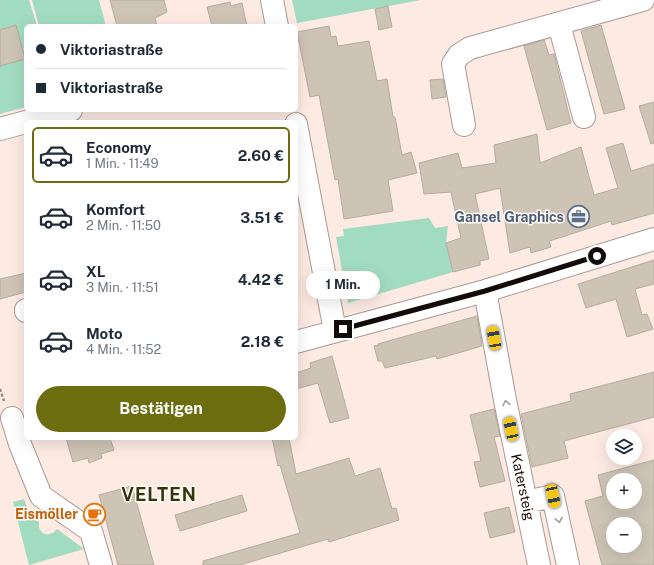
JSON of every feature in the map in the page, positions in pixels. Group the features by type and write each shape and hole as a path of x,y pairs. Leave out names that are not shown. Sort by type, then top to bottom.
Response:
{"street":[{"path":"272,0 277,24"},
{"path":"464,125 453,64 459,55 470,48 643,0"},
{"path":"559,24 584,117"},
{"path":"34,120 64,112"},
{"path":"0,129 24,123"},
{"path":"298,134 335,331"},
{"path":"298,341 485,291 654,240"},
{"name":"Katersteig","path":"485,291 505,400 539,565"},
{"path":"13,418 20,444 41,496 91,532 101,565"},
{"path":"526,502 553,496 568,565"}],"green space":[{"path":"0,0 29,0 36,24 24,24 24,108 0,114"},
{"path":"32,0 99,0 105,24 38,24"},
{"path":"292,0 421,0 297,23"},
{"path":"429,218 435,228 448,226 446,243 453,272 348,303 336,237 344,236 343,229"},
{"path":"24,499 33,517 39,522 40,530 42,532 45,534 51,534 57,529 84,549 29,565 13,502"}],"building":[{"path":"110,0 164,0 167,12 155,18 156,24 116,24"},
{"path":"230,2 231,6 242,3 247,24 211,24 207,7"},
{"path":"388,6 392,27 379,30 375,9"},
{"path":"16,25 24,59 0,66 0,30"},
{"path":"601,25 625,109 604,114 581,31"},
{"path":"329,26 331,37 336,36 338,46 369,41 377,81 387,79 393,117 395,117 402,155 411,152 417,173 388,180 393,211 344,219 338,179 335,180 319,95 310,97 298,32"},
{"path":"544,40 549,55 554,54 571,123 547,130 524,46"},
{"path":"443,79 446,97 432,99 430,80"},
{"path":"654,102 654,143 651,144 639,106"},
{"path":"537,134 540,163 581,147 594,195 618,188 606,148 623,143 631,171 654,164 654,213 612,225 611,221 549,241 551,247 531,253 530,247 510,253 500,188 475,194 489,259 480,261 480,265 453,272 446,243 461,238 451,192 424,194 419,163 458,153 462,168 496,163 494,145"},
{"path":"654,260 654,284 635,289 642,315 647,314 653,329 627,337 616,299 586,308 578,284"},
{"path":"24,273 24,293 0,299 0,279"},
{"path":"477,316 482,346 437,359 436,356 385,368 382,361 378,361 374,346 378,344"},
{"path":"332,356 349,418 330,423 318,383 298,388 298,372 311,368 310,363"},
{"path":"654,372 654,417 564,441 568,458 532,467 521,414 571,401 570,394"},
{"path":"494,409 500,436 494,437 505,481 480,487 474,462 481,461 470,415"},
{"path":"67,440 111,440 114,450 101,454 102,458 89,463 88,458 73,462"},
{"path":"272,440 289,440 296,474 349,458 355,476 380,468 392,509 396,508 399,520 329,542 328,539 240,565 203,565 203,561 300,533 280,465 278,466"},
{"path":"654,460 654,565 602,565 585,501 603,496 598,475 635,465 642,465 642,463"},
{"path":"132,486 154,565 118,565 99,495"},
{"path":"242,495 247,511 180,531 175,515"},
{"path":"509,507 515,532 490,538 484,513"}],"place":[{"name":"Gansel Graphics","path":"579,217"},
{"name":"Eismöller","path":"94,514"}],"district":[{"name":"VELTEN","path":"159,494"}],"route":[{"path":"343,329 485,291 597,256"}]}
